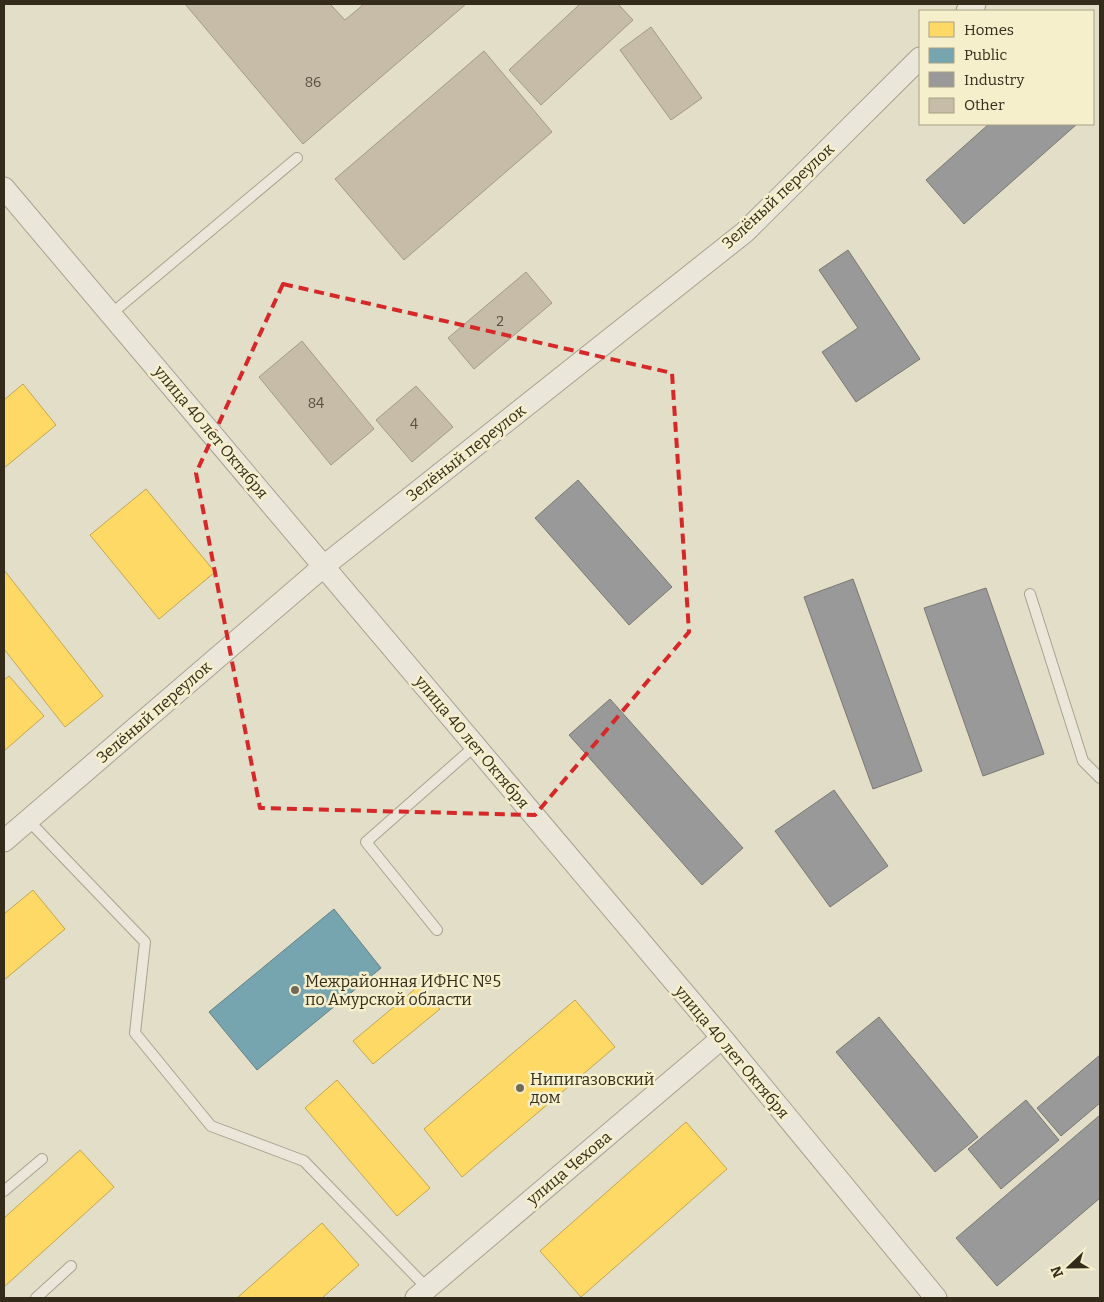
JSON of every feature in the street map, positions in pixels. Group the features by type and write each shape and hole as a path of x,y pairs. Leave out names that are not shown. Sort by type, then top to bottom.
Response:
{"street":[{"name":"Зелёный переулок","path":"4,841 324,566 745,232 919,59"},
{"name":"улица 40 лет Октября","path":"4,188 722,1038 936,1298"},
{"name":"улица Чехова","path":"422,1293 722,1038"}],"lane":[{"path":"111,314 297,158"},
{"path":"1030,594 1084,761 1100,778"},
{"path":"437,930 366,842 475,746"},
{"path":"28,820 145,942 135,1033 211,1126 304,1161 422,1293"},
{"path":"4,1191 42,1159"},
{"path":"36,1298 71,1266"}],"highlighted area":[{"path":"283,284 672,373 689,632 535,815 260,808 196,473"}],"building: Homes":[{"path":"23,384 56,425 4,468 4,400"},
{"path":"146,489 215,572 159,619 90,535"},
{"path":"4,570 103,696 65,727 4,649"},
{"path":"9,676 44,716 4,751 4,680"},
{"path":"33,890 65,929 4,980 4,914"},
{"path":"420,985 440,1009 373,1064 353,1041"},
{"name":"Нипигазовский дом","path":"575,1000 615,1047 462,1177 424,1129"},
{"path":"337,1080 430,1188 397,1216 305,1108"},
{"path":"686,1122 727,1169 581,1297 540,1251"},
{"path":"80,1150 114,1187 4,1287 4,1218"},
{"path":"322,1223 359,1265 322,1298 237,1298"}],"building: Public":[{"name":"Межрайонная ИФНС №5 по Амурской области","path":"334,909 381,968 257,1070 209,1012"}],"building: Industry":[{"path":"988,125 1076,125 964,224 926,180"},
{"path":"848,250 920,359 856,402 822,352 858,328 819,270"},
{"path":"578,480 672,587 629,625 535,518"},
{"path":"853,579 922,771 873,789 804,597"},
{"path":"986,588 1044,754 983,776 924,608"},
{"path":"610,699 743,848 702,885 569,735"},
{"path":"834,790 888,866 830,907 775,831"},
{"path":"879,1017 978,1137 935,1172 836,1052"},
{"path":"1100,1055 1100,1103 1061,1136 1037,1108"},
{"path":"1026,1100 1059,1140 1001,1189 968,1149"},
{"path":"1100,1115 1100,1198 997,1286 956,1238"}],"building: Other":[{"path":"185,4 330,4 345,20 364,4 466,4 303,144"},
{"path":"580,4 618,4 633,20 541,105 509,70"},
{"path":"651,27 702,98 671,120 620,50"},
{"path":"484,51 552,132 404,260 335,179"},
{"path":"526,272 552,303 474,369 448,338"},
{"path":"302,341 374,429 331,465 259,377"},
{"path":"416,386 453,427 412,462 376,420"}],"place":[{"name":"Межрайонная ИФНС №5 по Амурской области","path":"295,990"},
{"name":"Нипигазовский дом","path":"520,1088"}]}
